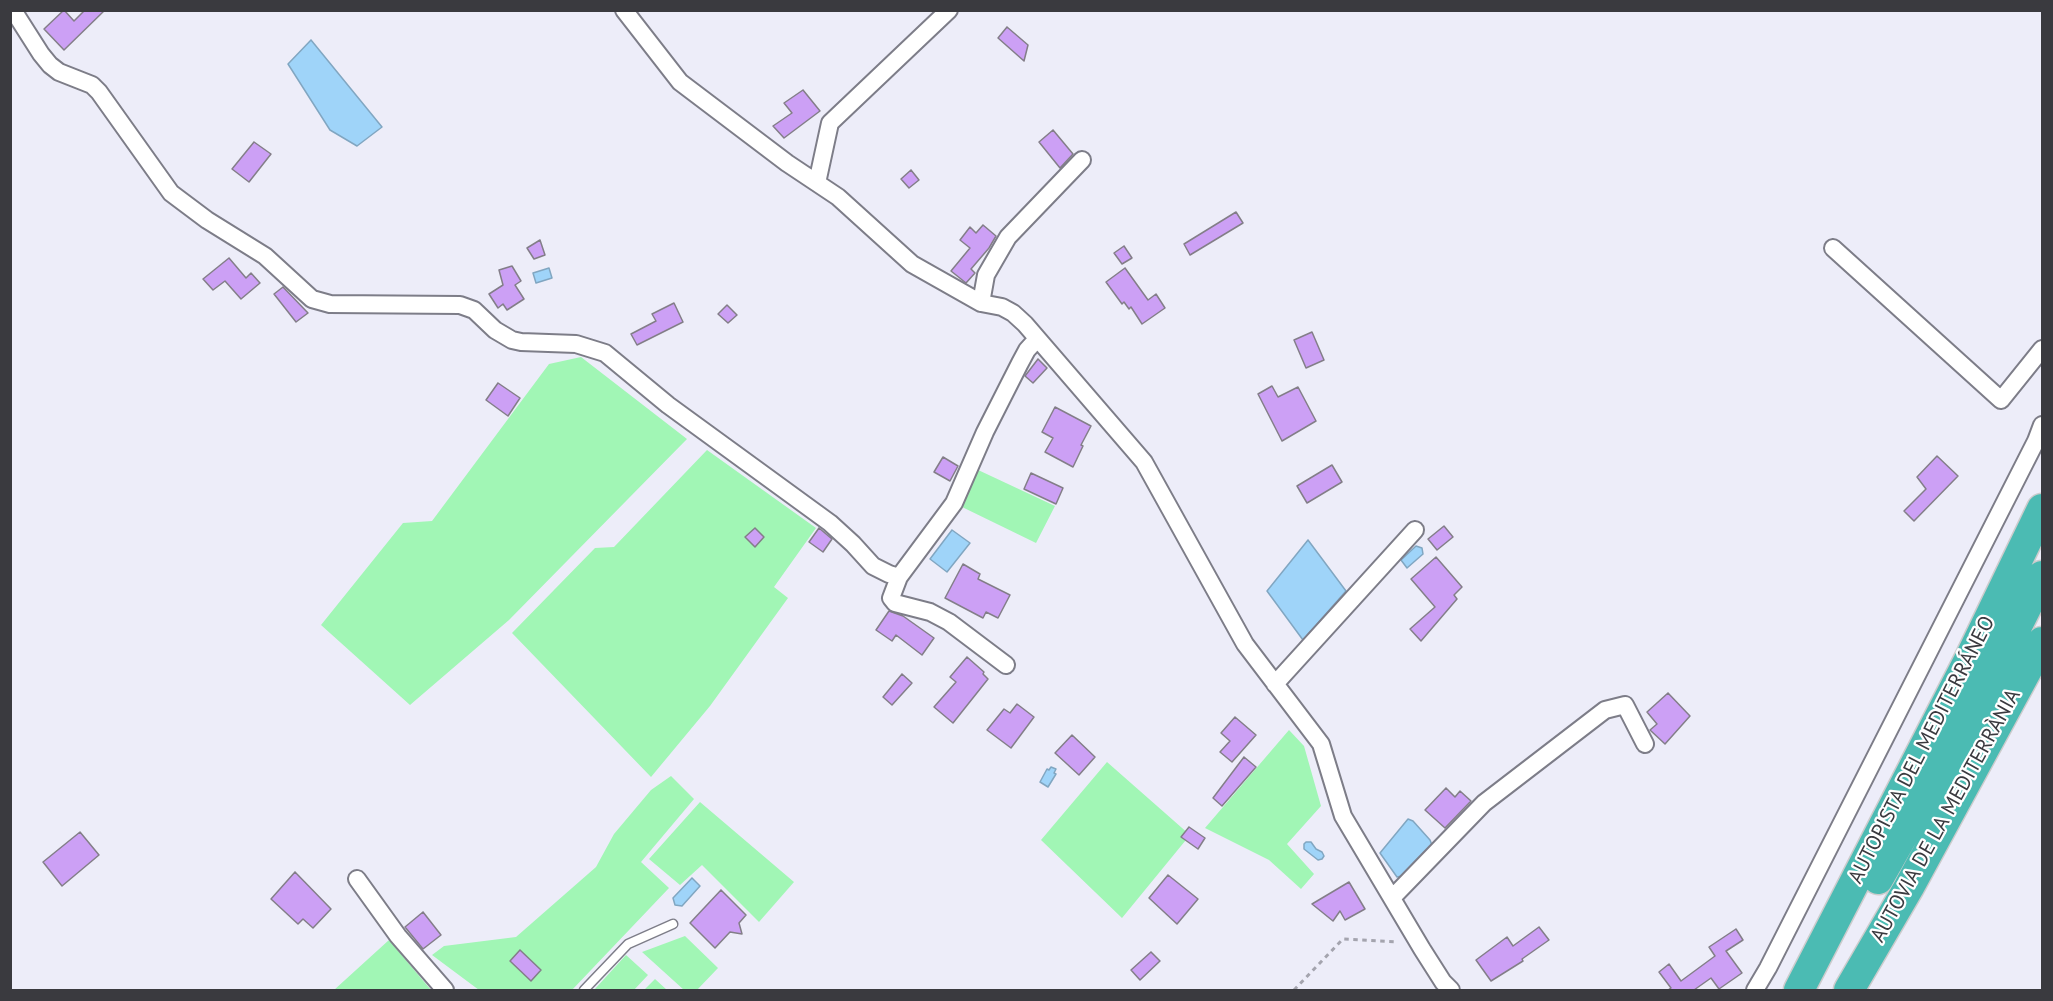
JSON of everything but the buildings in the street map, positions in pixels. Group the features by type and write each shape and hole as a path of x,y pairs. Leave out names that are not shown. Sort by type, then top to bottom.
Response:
{"highway":[{"name":"AUTOPISTA DEL MEDITERRÁNEO","path":"1799,990 1971,656 2043,509"},
{"name":"AUTOVIA DE LA MEDITERRÀNIA","path":"1814,990 1983,694 2043,576"},
{"name":"AUTOVIA DE LA MEDITERRÀNIA","path":"1849,990 1909,887 2043,642"}],"street":[{"path":"13,10 40,54 50,65 70,77 92,85 99,92 171,193 207,220 266,256 312,299 330,304 460,305 474,310 495,330 512,340 576,344 605,353 668,405 830,523 853,543 873,566 899,577"},
{"path":"624,10 680,82 838,197 912,264 981,303 1002,307 1013,314 1144,462 1245,644 1321,744 1343,816 1418,942 1443,982 1451,990"},
{"path":"817,183 830,123 949,10"},
{"path":"981,303 986,275 1008,237 1082,160"},
{"path":"1833,248 2001,400 2043,349"},
{"path":"1006,665 949,622 930,612 895,603 891,598 899,577 954,503 985,432 1027,350 1037,339"},
{"path":"1755,990 1774,958 2043,425"},
{"path":"1275,684 1415,530"},
{"path":"1392,898 1484,803 1605,710 1625,705 1645,744"},
{"path":"357,879 398,936 446,990"}],"lane":[{"path":"584,990 628,944 673,924"}],"path":[{"path":"1294,990 1343,939 1418,942"}],"green space":[{"path":"581,357 687,439 509,620 410,705 321,625 403,523 432,521 549,364"},
{"path":"707,450 816,528 774,587 788,598 710,706 651,777 512,633 595,548 614,547"},
{"path":"976,469 1055,506 1036,543 960,506"},
{"path":"1289,730 1304,746 1321,806 1287,844 1314,874 1301,889 1269,860 1205,828"},
{"path":"1107,762 1190,835 1122,918 1041,840"},
{"path":"671,776 694,799 641,862 669,888 572,990 479,990 432,955 444,946 516,937 596,867 614,834 651,790"},
{"path":"700,802 794,882 759,922 702,865 680,885 649,859"},
{"path":"685,936 718,968 697,990 684,990 642,952"},
{"path":"389,940 431,990 334,990"},
{"path":"626,955 648,975 634,990 594,990"},
{"path":"655,979 667,990 644,990"}],"water":[{"path":"311,40 382,127 357,146 330,130 288,64"},
{"path":"549,268 552,278 536,283 533,273"},
{"path":"952,530 970,543 947,572 930,559"},
{"path":"1308,540 1346,591 1303,640 1267,591"},
{"path":"1416,546 1422,548 1423,554 1407,568 1401,560"},
{"path":"1051,767 1056,769 1054,773 1056,774 1048,787 1040,782 1047,769"},
{"path":"1408,819 1413,821 1432,845 1402,876 1397,877 1380,853"},
{"path":"1306,842 1311,842 1316,849 1322,852 1324,856 1322,859 1318,860 1304,849"},
{"path":"692,878 700,886 682,906 675,905 673,898"}]}
